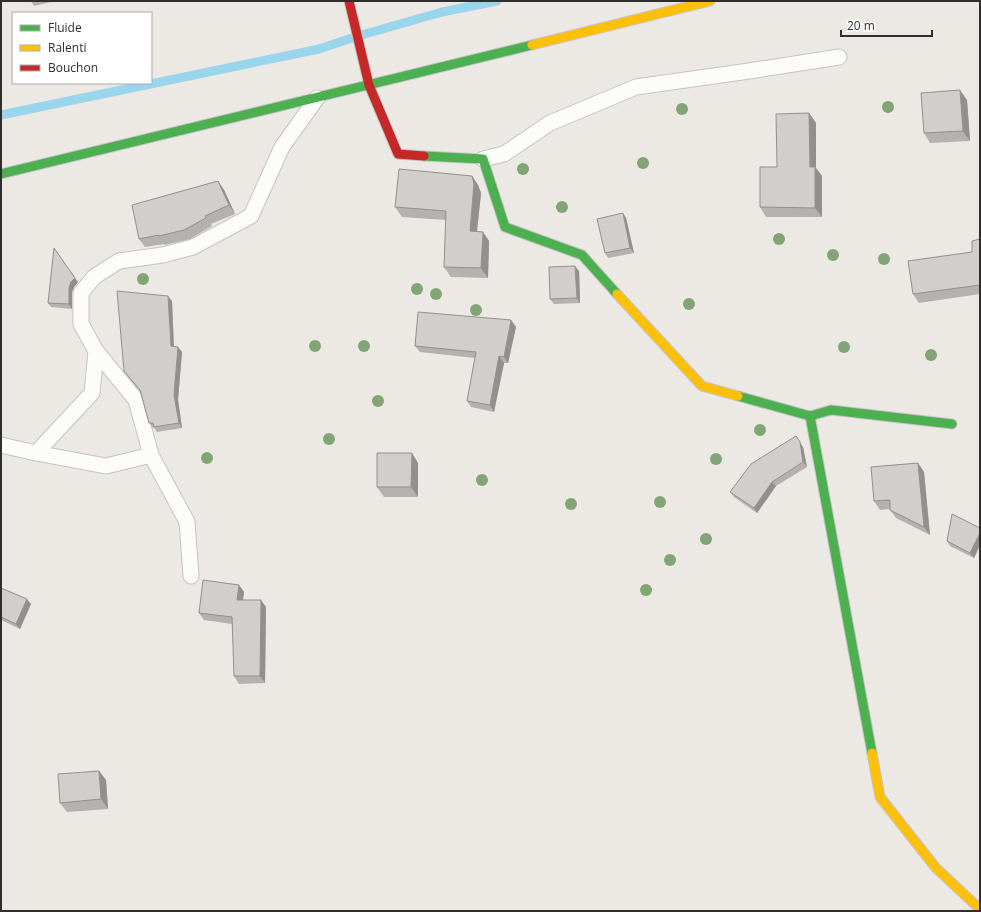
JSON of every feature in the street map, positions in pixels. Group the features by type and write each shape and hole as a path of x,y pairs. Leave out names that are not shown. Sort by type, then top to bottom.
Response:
{"street":[{"path":"349,1 369,85 398,154 484,159 505,227 582,255 702,386 810,416 831,410 952,424"},
{"path":"1,174 710,1"},
{"path":"810,416 880,797 936,868 980,909"}],"lane":[{"path":"484,159 504,154 550,123 636,87 839,57"},
{"path":"191,576 187,522 151,455 136,400 96,351 81,324 80,293 94,277 119,261 163,256 192,247 251,216 282,147 317,98"},
{"path":"36,453 92,393 96,351"},
{"path":"1,445 106,466 151,455"}],"building":[{"path":"960,90 963,131 924,133 921,93"},
{"path":"809,113 810,167 815,167 815,208 760,207 760,167 777,167 776,114"},
{"path":"399,169 472,176 474,184 470,231 483,232 481,268 444,267 446,211 395,207"},
{"path":"218,181 229,205 205,216 206,218 184,230 139,239 132,205"},
{"path":"623,213 630,248 605,253 597,219"},
{"path":"980,239 980,285 913,294 908,261 972,252 972,241"},
{"path":"54,248 75,278 71,282 69,288 69,304 48,303"},
{"path":"575,266 577,298 550,299 549,267"},
{"path":"117,291 168,296 171,346 178,347 174,395 179,423 154,427 153,423 149,423 140,390 124,371"},
{"path":"418,312 511,320 504,357 499,356 490,405 467,401 476,352 415,346"},
{"path":"796,436 800,442 803,462 772,482 754,508 730,492 751,464"},
{"path":"377,453 412,453 411,487 377,487"},
{"path":"918,463 924,527 890,510 890,500 874,501 871,467"},
{"path":"952,514 980,528 980,533 970,553 947,541"},
{"path":"203,580 239,585 237,600 261,600 260,676 234,676 232,617 199,613"},
{"path":"1,588 27,599 16,624 1,617"},
{"path":"99,771 101,799 60,803 58,774"}],"waterway":[{"path":"152,84 319,49 358,36 442,12 497,1"},
{"path":"1,115 150,84"}],"traffic: fast":[{"path":"1,174 532,45"},
{"path":"424,156 483,159 505,227 582,255 617,294"},
{"path":"738,396 810,416 831,410 952,424"},
{"path":"810,416 872,753"}],"traffic: slow":[{"path":"532,45 710,1"},
{"path":"617,294 702,386 738,396"},
{"path":"872,753 880,797 936,868 980,909"}],"traffic: jam":[{"path":"349,1 369,85 398,154 424,156"}]}
